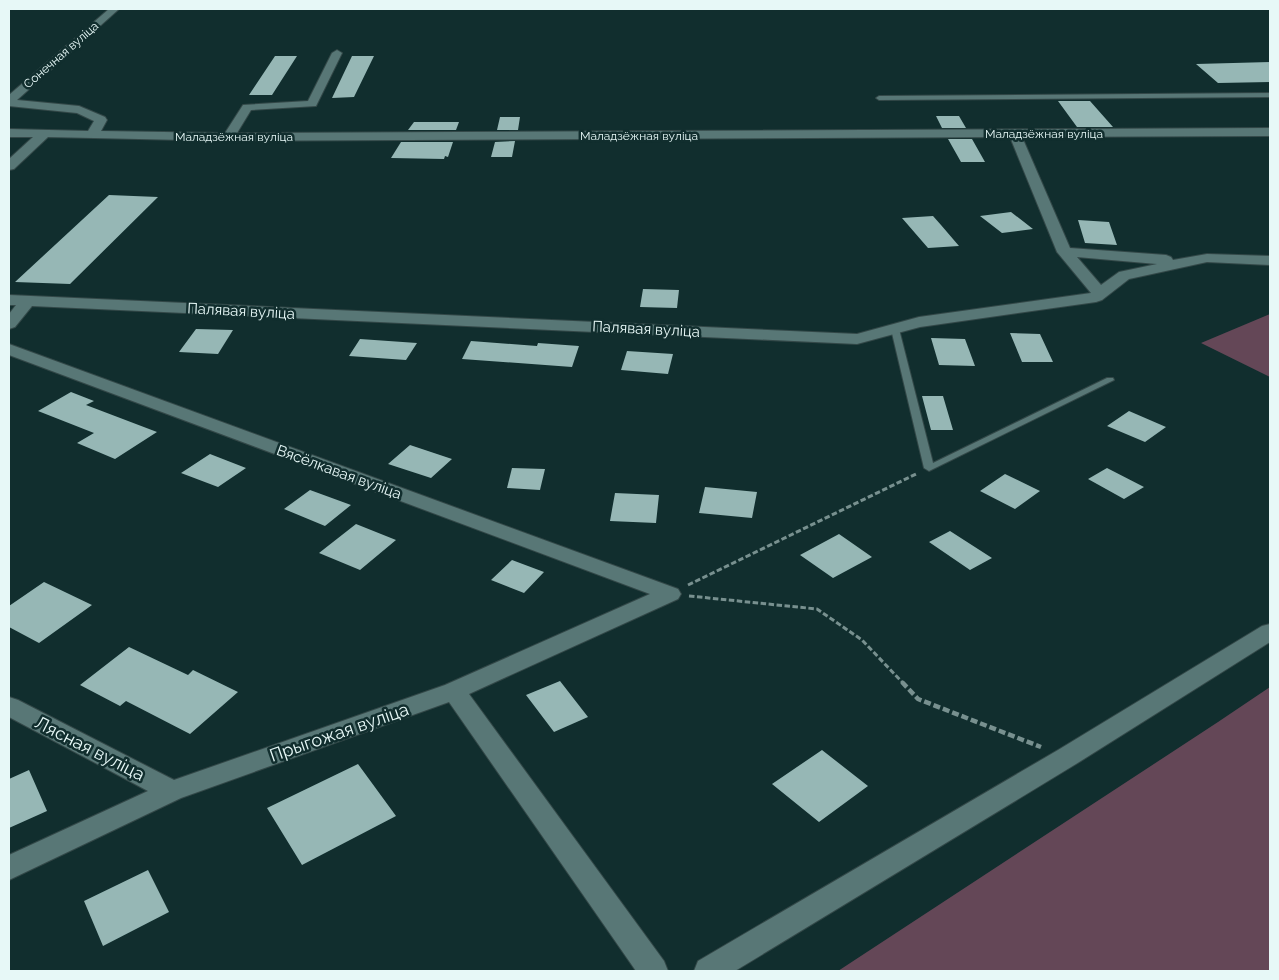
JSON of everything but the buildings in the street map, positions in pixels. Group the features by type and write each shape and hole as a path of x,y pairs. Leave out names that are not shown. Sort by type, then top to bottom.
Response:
{"street":[{"name":"Сонечная вуліца","path":"9,102 114,9"},
{"path":"229,137 247,108 312,104 337,53"},
{"name":"Сонечная вуліца","path":"9,102 79,110 101,120 133,129 142,136"},
{"path":"92,135 101,120"},
{"name":"Маладзёжная вуліца","path":"9,133 229,137 1270,132"},
{"path":"9,166 44,134"},
{"path":"1015,134 1064,252 1100,294"},
{"path":"1064,252 1188,262"},
{"name":"Палявая вуліца","path":"9,300 857,339 919,322 1096,297 1124,275 1207,258 1270,261"},
{"path":"9,324 28,301"},
{"name":"Вясёлкавая вуліца","path":"9,349 670,594"},
{"name":"Прыгожая вуліца","path":"9,868 172,790 454,692 670,594"},
{"path":"709,971 1067,757 1270,632"},
{"path":"454,692 653,971"},
{"name":"Лясная вуліца","path":"9,706 172,790"}],"lane":[{"path":"879,98 1270,95"},
{"path":"895,329 929,468 1110,380"}],"path":[{"path":"670,594 929,468"},
{"path":"670,594 817,609 862,640 918,699 1067,757"}],"shaded area":[{"path":"1270,314 1270,377 1201,343"},
{"path":"1270,687 1270,971 838,971 1218,722"}]}
